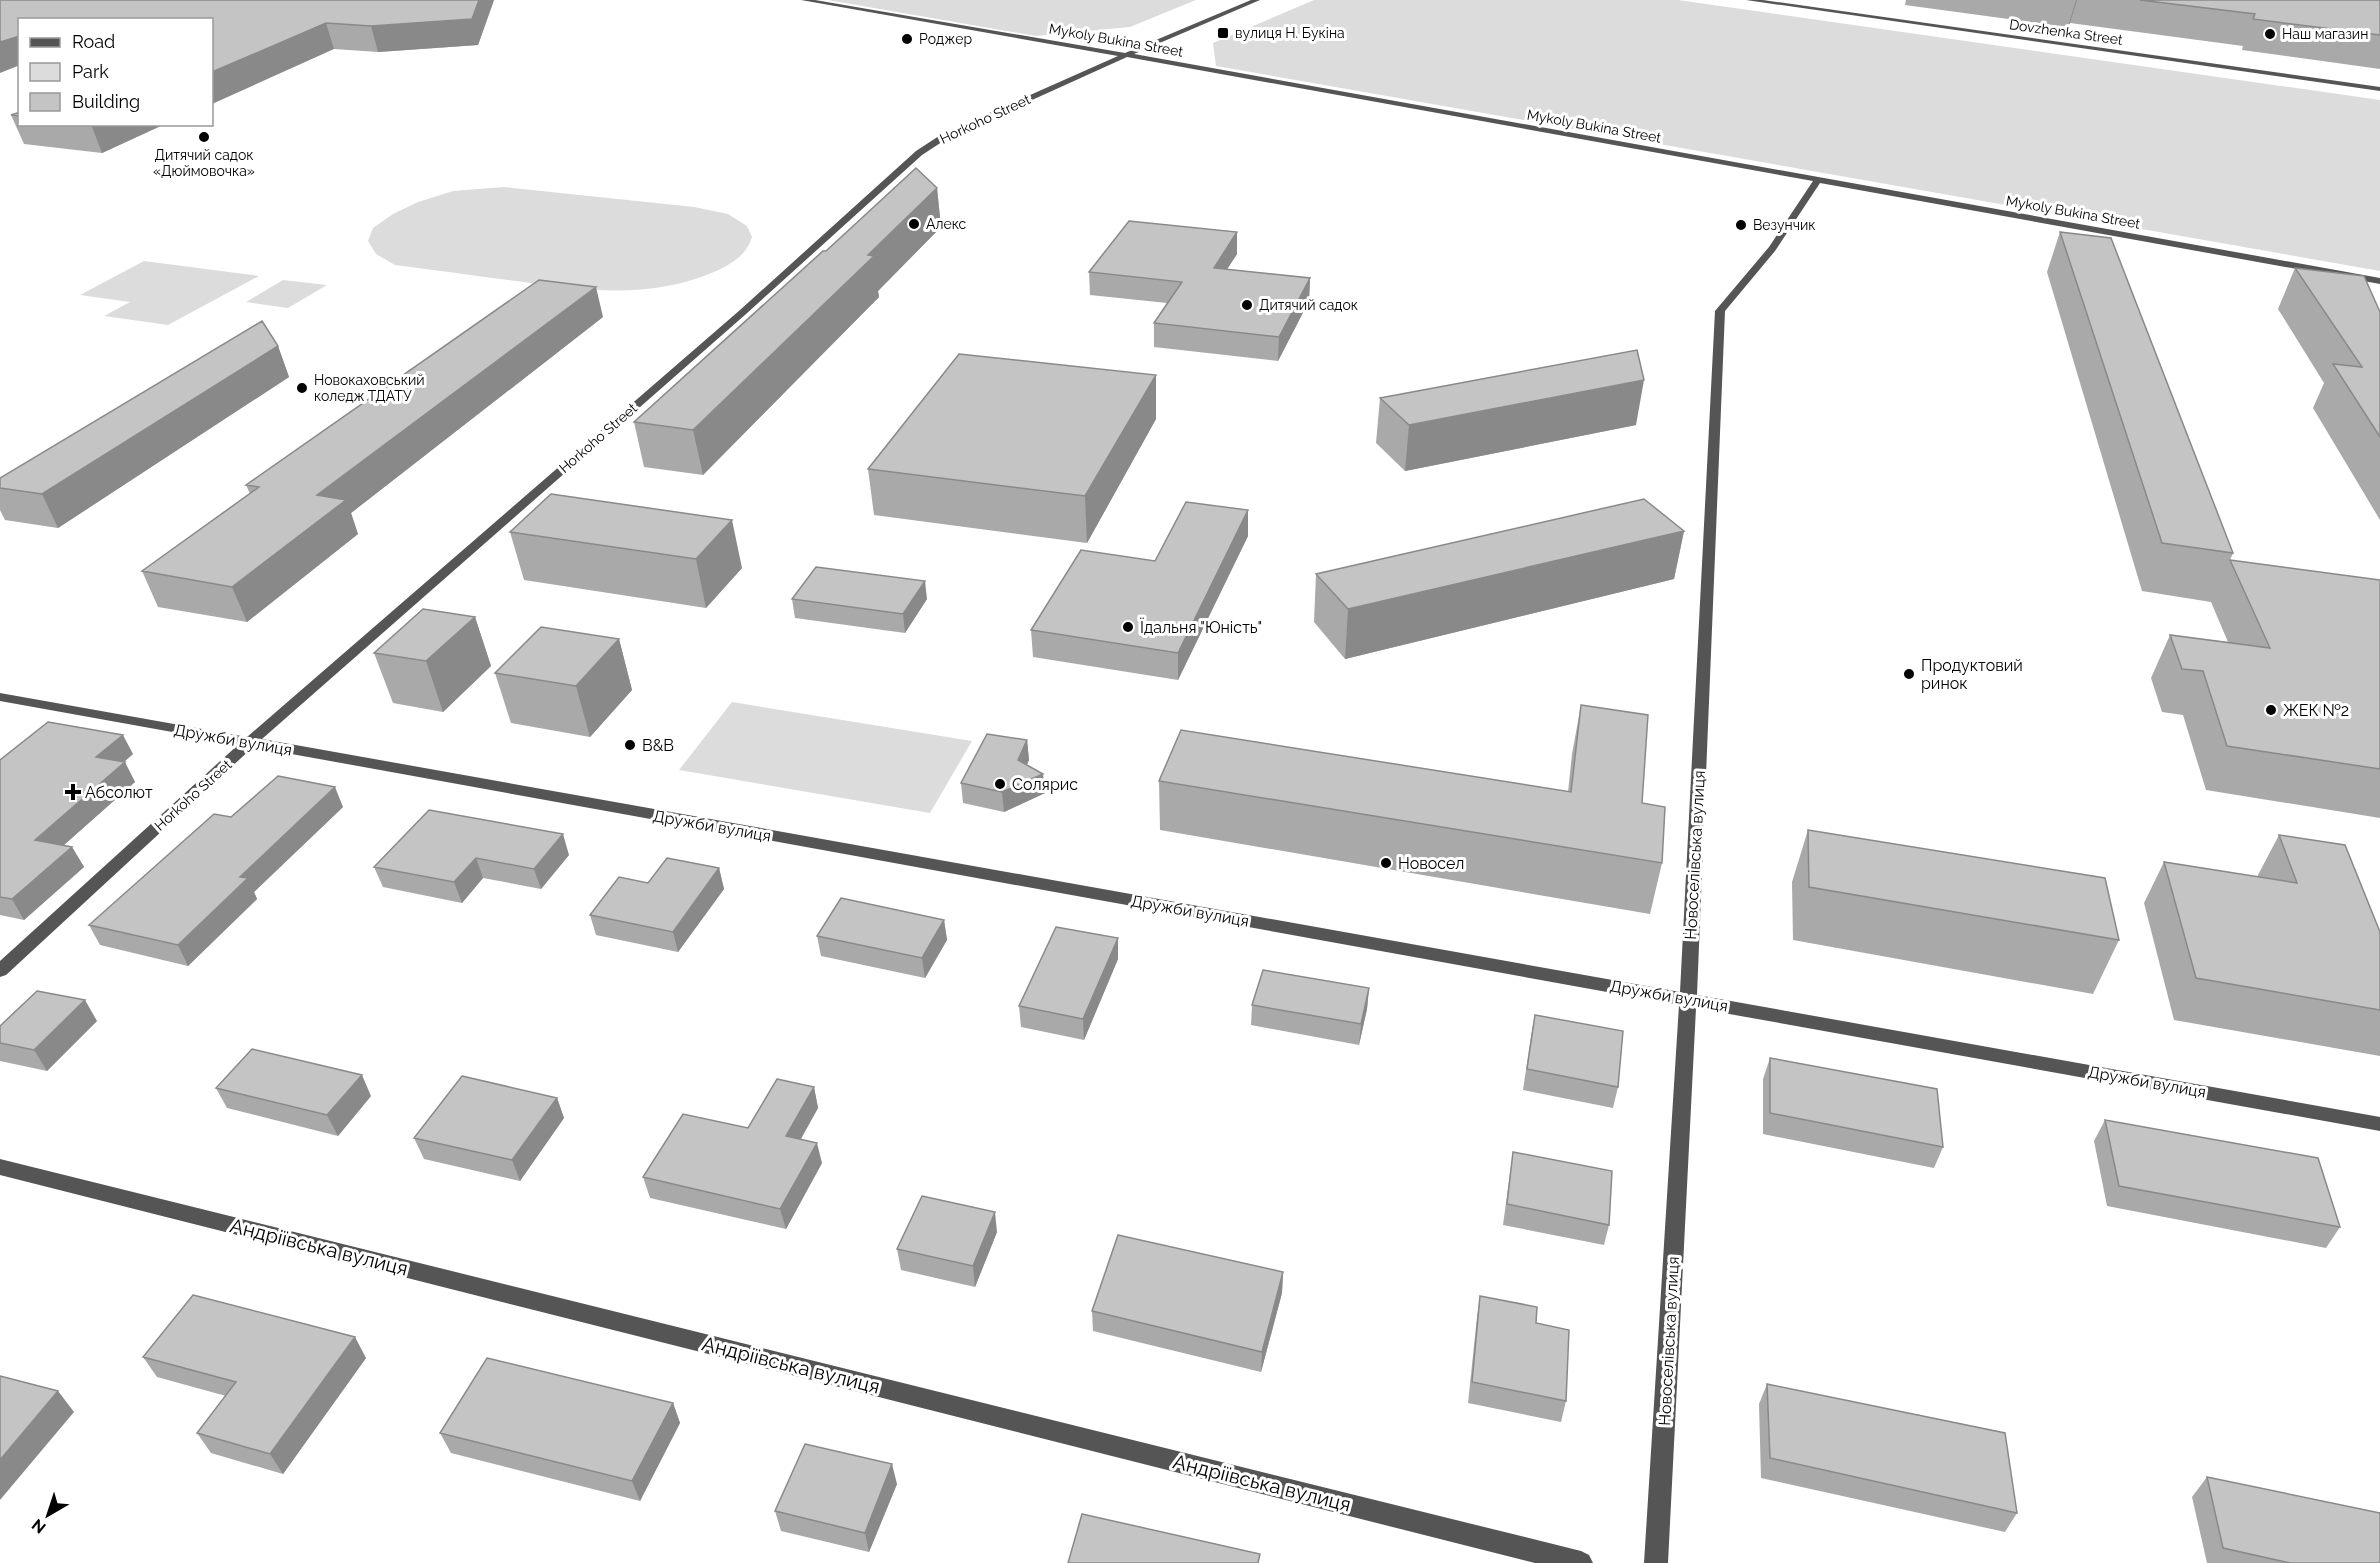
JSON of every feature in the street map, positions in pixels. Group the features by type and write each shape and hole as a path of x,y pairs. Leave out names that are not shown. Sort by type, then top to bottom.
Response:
{"street":[{"name":"Mykoly Bukina Street","path":"804,0 1126,55 2380,280"},
{"name":"Horkoho Street","path":"0,971 249,743 743,312 919,153 945,136 1126,55 1257,0"},
{"name":"Dovzhenka Street","path":"1749,0 2380,89"},
{"name":"Новоселівська вулиця","path":"1656,1563 1688,999 1720,311 1772,249 1818,180"},
{"name":"Дружби вулиця","path":"0,697 2380,1125"},
{"name":"Андріївська вулиця","path":"0,1167 1581,1563"}],"green space":[{"path":"828,0 1196,0 1130,27 1036,36"},
{"path":"1314,0 1678,0 2380,100 2380,271 1216,66 1213,43"},
{"path":"504,187 694,207 728,214 747,226 752,237 742,254 732,263 714,272 689,281 640,290 566,287 395,265 376,254 368,241 373,228 393,214 418,202 453,191"},
{"path":"144,261 259,276 168,325 104,316 130,302 80,295"},
{"path":"283,280 327,285 288,308 246,302"},
{"path":"732,702 972,741 930,813 679,770"}],"building":[{"path":"0,0 479,0 472,19 371,26 326,23 213,72 213,18 18,18 18,37 0,42"},
{"path":"2140,0 2380,0 2380,35 2253,19 2255,14"},
{"path":"916,168 937,188 868,255 874,256 693,430 634,422 823,251 826,251"},
{"path":"1129,221 1237,232 1214,268 1310,278 1279,337 1154,323 1182,282 1089,272"},
{"path":"2060,232 2111,238 2233,553 2162,543"},
{"path":"2295,268 2364,276 2380,312 2380,437 2333,364 2362,367"},
{"path":"539,280 596,287 317,495 346,500 232,587 142,571 259,487 246,485"},
{"path":"262,321 278,346 42,494 0,488 0,478"},
{"path":"1637,350 1644,380 1409,425 1380,398"},
{"path":"959,354 1156,375 1085,496 868,469"},
{"path":"551,494 732,520 696,559 510,532"},
{"path":"1644,499 1684,531 1348,609 1316,574"},
{"path":"1186,502 1248,510 1178,653 1031,630 1081,550 1155,561"},
{"path":"2230,560 2380,580 2380,769 2227,746 2203,671 2182,669 2170,635 2270,648"},
{"path":"816,567 925,581 903,614 792,599"},
{"path":"423,609 475,617 426,661 374,653"},
{"path":"541,627 619,639 576,686 495,673"},
{"path":"1581,705 1648,715 1642,803 1665,807 1662,863 1159,781 1181,730 1571,792"},
{"path":"48,722 123,735 96,757 125,762 35,840 72,847 12,899 0,897 0,760"},
{"path":"987,734 1027,740 1018,760 1043,774 1002,792 961,783"},
{"path":"278,776 335,787 240,877 248,878 178,945 89,925 214,814 231,817"},
{"path":"429,810 563,834 534,869 476,858 454,882 374,867"},
{"path":"1808,830 2105,878 2119,940 1809,887"},
{"path":"2279,835 2345,845 2380,932 2380,1010 2196,978 2164,862 2297,883"},
{"path":"667,858 719,868 673,932 590,915 619,877 648,883"},
{"path":"841,898 944,920 922,958 817,936"},
{"path":"1056,927 1118,938 1083,1019 1019,1006"},
{"path":"1263,970 1369,988 1361,1024 1252,1005"},
{"path":"37,991 85,1000 34,1050 0,1043 0,1026"},
{"path":"1535,1015 1623,1031 1618,1087 1527,1069"},
{"path":"252,1049 362,1075 327,1115 216,1088"},
{"path":"1770,1058 1937,1089 1943,1147 1770,1113"},
{"path":"462,1076 557,1098 512,1160 414,1138"},
{"path":"777,1079 814,1087 786,1136 817,1143 780,1209 643,1177 683,1114 748,1128"},
{"path":"2105,1120 2318,1158 2340,1227 2119,1186"},
{"path":"1513,1152 1612,1171 1609,1225 1507,1204"},
{"path":"922,1196 995,1212 973,1266 897,1249"},
{"path":"1118,1235 1283,1272 1262,1352 1092,1311"},
{"path":"193,1295 355,1337 270,1454 197,1433 236,1382 143,1357"},
{"path":"1480,1296 1537,1307 1536,1323 1569,1330 1566,1401 1472,1382"},
{"path":"487,1358 673,1403 632,1481 440,1433"},
{"path":"0,1376 58,1391 0,1460"},
{"path":"1767,1384 2005,1433 2017,1513 1770,1458"},
{"path":"805,1444 892,1464 865,1533 775,1511"},
{"path":"2207,1477 2380,1513 2380,1563 2290,1563 2223,1548"},
{"path":"1082,1514 1260,1554 1258,1563 1068,1563"}],"place":[{"name":"вулиця Н. Букіна","path":"1223,33"},
{"name":"Наш магазин","path":"2270,34"},
{"name":"Роджер","path":"907,39"},
{"name":"Дитячий садок «Дюймовочка»","path":"204,137"},
{"name":"Алекс","path":"914,224"},
{"name":"Везунчик","path":"1741,225"},
{"name":"Дитячий садок","path":"1247,305"},
{"name":"Новокаховський коледж ТДАТУ","path":"302,388"},
{"name":"Їдальня \"Юність\"","path":"1128,627"},
{"name":"Продуктовий ринок","path":"1909,674"},
{"name":"ЖЕК №2","path":"2271,710"},
{"name":"В&В","path":"630,745"},
{"name":"Солярис","path":"1000,784"},
{"name":"Абсолют","path":"73,792"},
{"name":"Новосел","path":"1386,863"}]}
